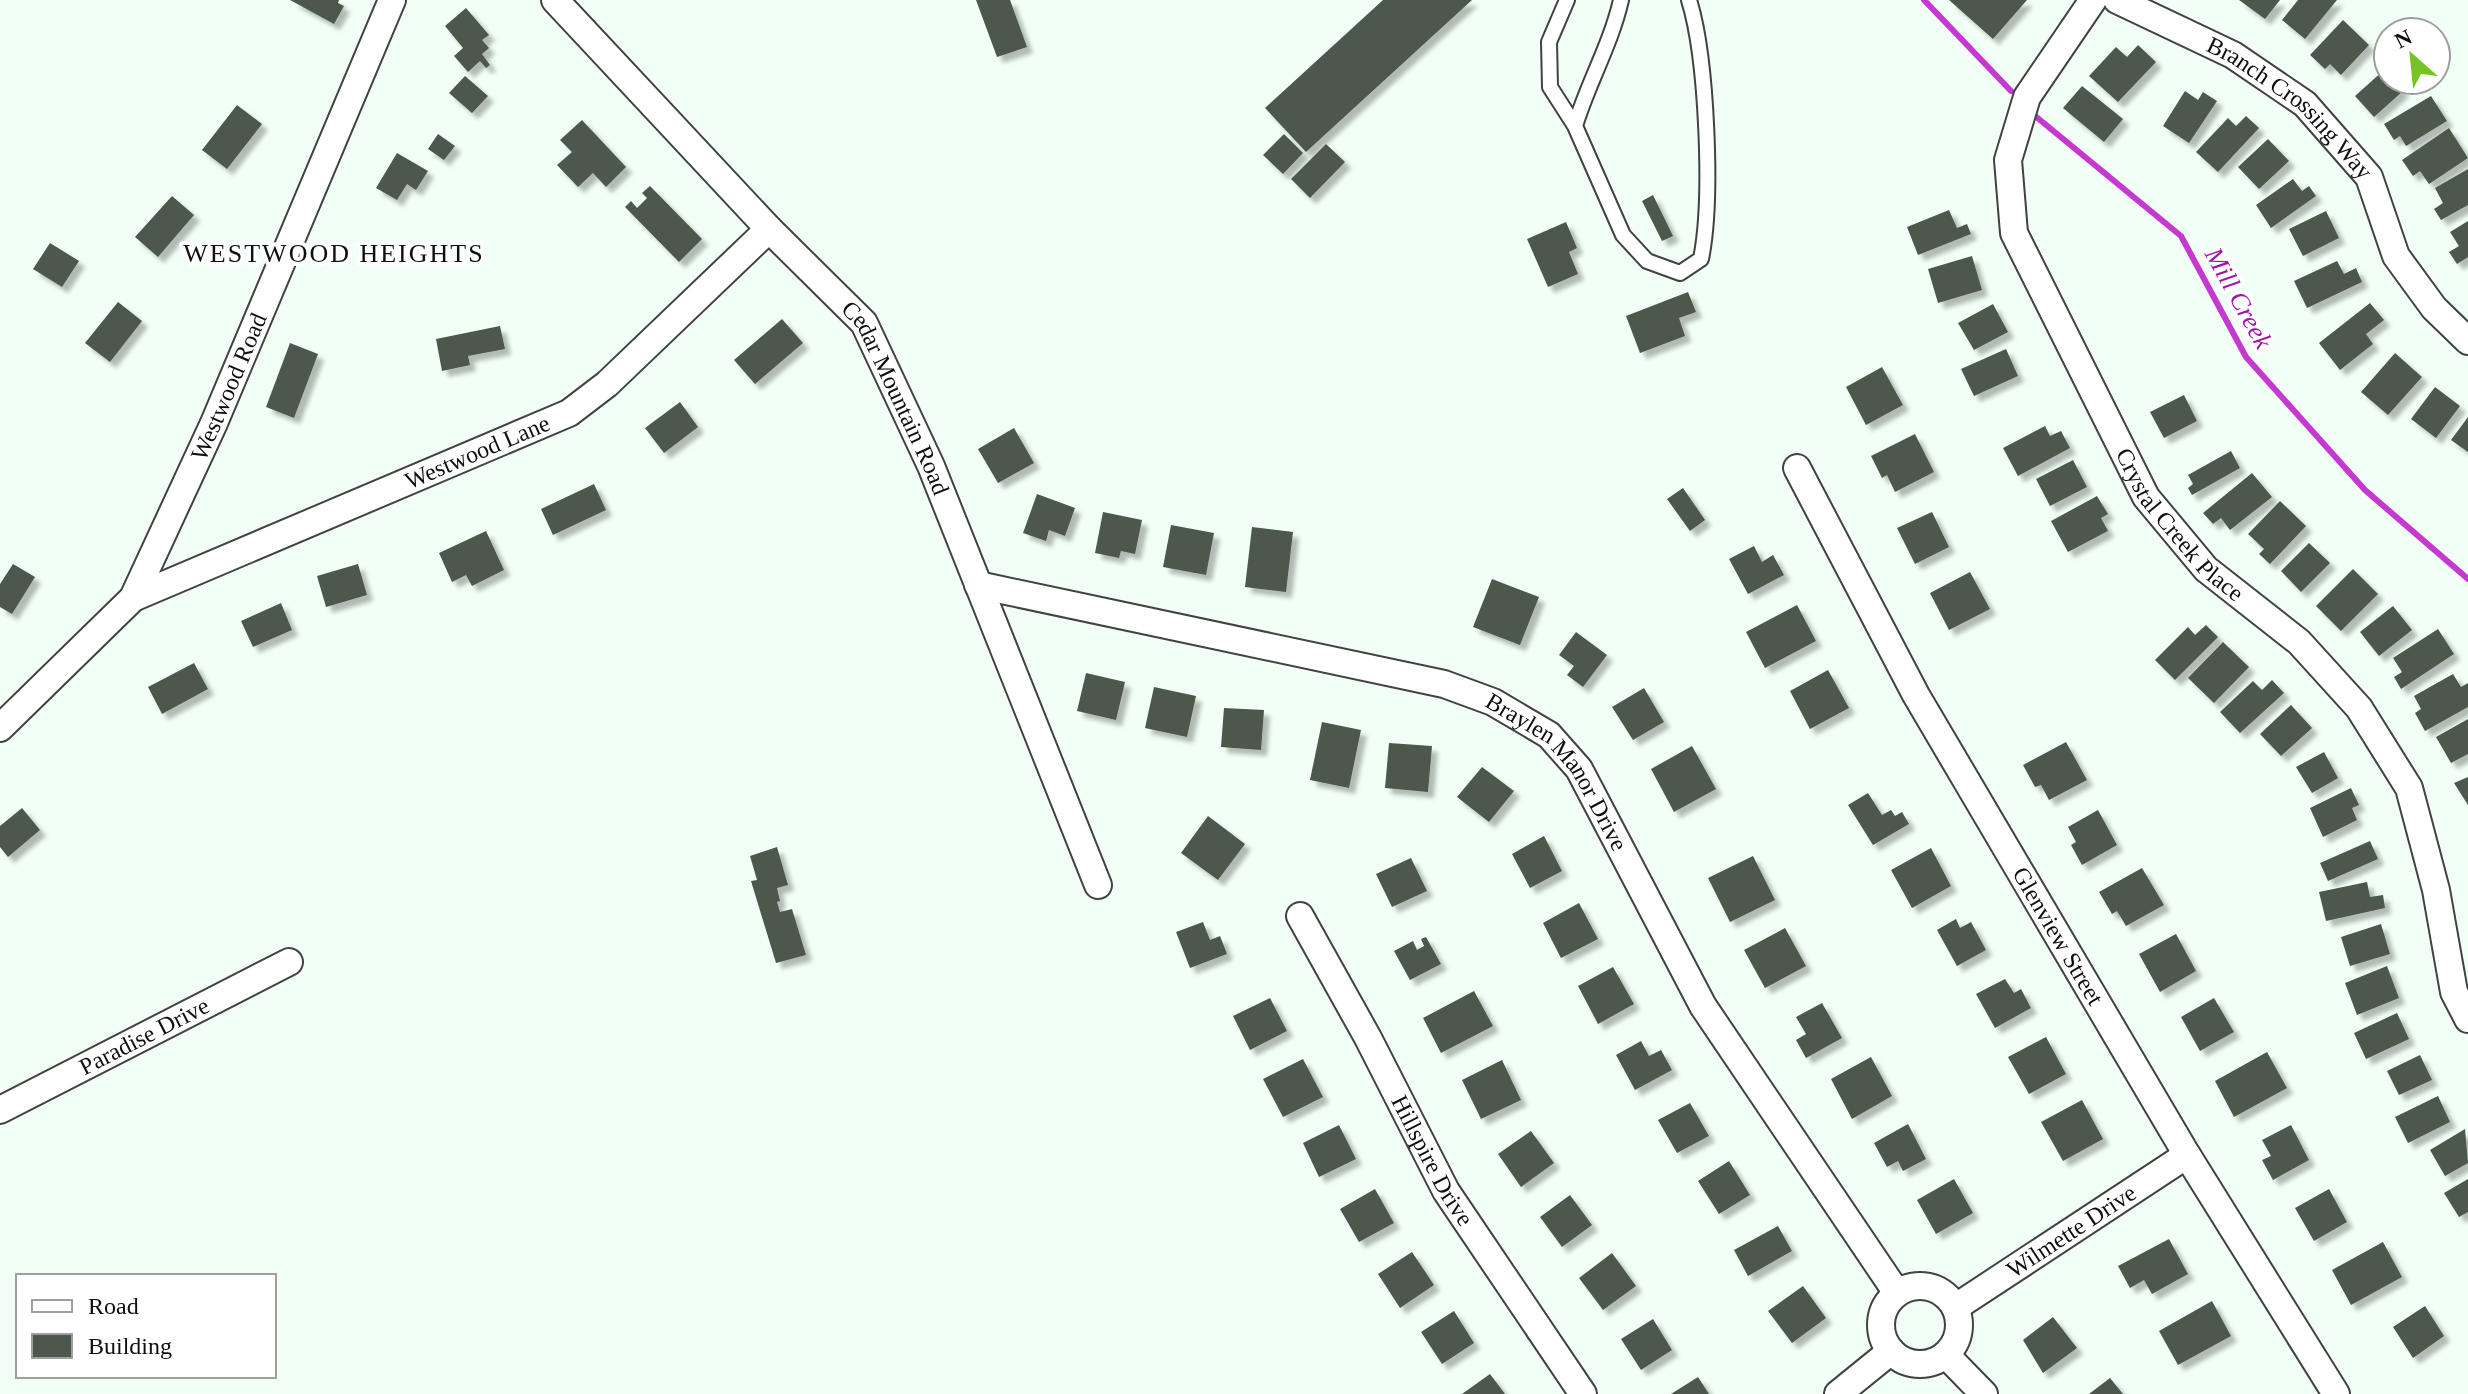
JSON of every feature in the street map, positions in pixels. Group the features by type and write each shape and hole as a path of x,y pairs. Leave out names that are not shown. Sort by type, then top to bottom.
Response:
{"street":[{"name":"Westwood Road","path":"0,728 133,598 214,423 392,0"},
{"name":"Cedar Mountain Road","path":"555,0 769,229 864,323 931,466 1098,885"},
{"name":"Crystal Creek Place","path":"2093,0 2027,97 2008,160 2014,233 2146,497 2206,569 2299,642 2359,708 2409,788 2436,890 2454,992 2468,1019"},
{"name":"Branch Crossing Way","path":"2117,0 2233,55 2305,104 2369,177 2396,256 2434,308 2468,341"},
{"name":"Westwood Lane","path":"133,598 569,413 607,384 769,229"},
{"name":"Glenview Street","path":"1797,468 1916,695 2187,1155 2336,1394"},
{"name":"Braylen Manor Drive","path":"978,585 1444,684 1493,702 1549,735 1579,769 1703,1006 1897,1293"},
{"name":"Hillspire Drive","path":"1300,916 1368,1038 1446,1191 1583,1394"},
{"name":"Paradise Drive","path":"0,1110 289,962"},
{"name":"Wilmette Drive","path":"1956,1307 2187,1155"},
{"path":"1930,1286 1949,1298 1956,1307 1959,1333 1946,1355 1935,1361 1911,1363 1891,1351 1881,1327 1888,1302 1897,1293 1907,1287 1930,1286"},
{"path":"1838,1394 1891,1351"},
{"path":"1946,1355 1984,1394"}],"lane":[{"path":"1567,0 1549,42 1550,87 1575,126 1623,235 1647,261 1680,273 1701,259 1706,238 1704,108 1696,24 1689,0"},
{"path":"1575,126 1588,85 1614,29 1621,0"}],"building":[{"path":"290,0 339,0 338,3 344,6 334,24"},
{"path":"976,0 1010,0 1027,47 997,57"},
{"path":"1383,0 1472,0 1306,152 1265,108"},
{"path":"1949,0 2027,0 1993,39"},
{"path":"2239,0 2280,0 2265,19"},
{"path":"2298,0 2337,0 2305,39 2282,20"},
{"path":"466,8 489,35 482,40 489,48 482,54 490,65 486,68 480,61 468,72 454,56 463,48 445,26"},
{"path":"2343,20 2369,45 2341,75 2330,64 2325,69 2310,55"},
{"path":"2138,45 2156,62 2118,102 2089,76 2116,47 2127,57"},
{"path":"465,76 488,96 472,113 449,93"},
{"path":"2372,81 2372,96 2397,96 2374,117 2355,96"},
{"path":"2082,86 2123,119 2104,142 2063,108"},
{"path":"2185,91 2198,100 2203,92 2217,101 2189,143 2163,126"},
{"path":"2431,96 2447,121 2406,146 2400,136 2394,140 2384,124"},
{"path":"237,105 262,124 227,169 202,150"},
{"path":"2246,116 2259,128 2218,172 2196,152 2228,118 2236,126"},
{"path":"582,120 626,167 606,187 593,173 578,187 557,165 572,152 560,140"},
{"path":"2449,128 2468,158 2429,184 2420,171 2413,176 2402,160"},
{"path":"438,134 455,146 444,160 428,149"},
{"path":"1284,134 1303,153 1283,174 1263,155"},
{"path":"2268,139 2289,161 2259,189 2238,167"},
{"path":"1326,144 1345,162 1310,198 1291,179"},
{"path":"397,153 428,171 416,190 407,184 397,200 376,188"},
{"path":"2468,169 2468,205 2441,220 2434,209 2443,203 2435,188"},
{"path":"2293,179 2302,191 2309,186 2316,196 2271,228 2256,205"},
{"path":"650,186 702,239 679,262 625,207 631,201 637,208 647,198 642,193"},
{"path":"1653,195 1673,236 1662,241 1642,201"},
{"path":"172,196 194,215 158,257 135,237"},
{"path":"1949,210 1957,228 1967,224 1971,234 1918,255 1907,227"},
{"path":"2326,211 2339,238 2303,256 2289,229"},
{"path":"2468,221 2468,257 2457,264 2449,252 2459,246 2450,232"},
{"path":"1566,222 1577,248 1569,252 1578,274 1548,287 1527,239"},
{"path":"50,243 79,261 62,287 33,269"},
{"path":"1972,256 1982,290 1938,303 1928,269"},
{"path":"2337,261 2344,274 2356,268 2362,282 2307,308 2294,281"},
{"path":"1688,292 1696,312 1679,318 1685,336 1640,353 1626,316"},
{"path":"118,302 142,321 110,362 85,343"},
{"path":"2370,303 2384,320 2366,334 2373,344 2340,370 2319,343"},
{"path":"1993,304 2008,332 1974,350 1958,323"},
{"path":"782,319 803,343 755,384 734,360"},
{"path":"500,326 505,349 468,356 470,365 442,371 436,339"},
{"path":"290,343 318,354 294,418 266,407"},
{"path":"2006,349 2018,376 1974,396 1961,369"},
{"path":"2395,353 2422,377 2388,415 2361,392"},
{"path":"1882,367 1903,405 1866,425 1846,387"},
{"path":"2435,387 2460,406 2436,438 2411,419"},
{"path":"2184,395 2197,421 2164,438 2150,412"},
{"path":"680,402 698,427 664,453 645,428"},
{"path":"2468,417 2468,452 2451,440"},
{"path":"2045,426 2050,436 2061,431 2070,448 2018,476 2003,448"},
{"path":"1014,428 1034,463 998,483 978,449"},
{"path":"1915,434 1934,472 1895,492 1887,475 1882,478 1871,456"},
{"path":"2231,451 2240,468 2192,495 2188,488 2193,484 2188,475"},
{"path":"2073,460 2087,487 2050,506 2036,479"},
{"path":"2252,473 2272,497 2230,530 2221,518 2213,524 2203,513"},
{"path":"594,484 606,510 553,535 541,509"},
{"path":"1683,488 1705,520 1690,531 1667,499"},
{"path":"1037,494 1075,508 1065,536 1049,530 1046,541 1023,533"},
{"path":"2097,496 2108,514 2101,518 2108,531 2068,552 2051,521"},
{"path":"2280,501 2306,526 2270,564 2259,554 2264,549 2248,534"},
{"path":"1103,512 1142,520 1135,554 1121,551 1119,558 1095,553"},
{"path":"1932,512 1949,547 1915,564 1897,528"},
{"path":"1171,525 1214,533 1206,575 1163,567"},
{"path":"1252,527 1293,532 1286,592 1245,587"},
{"path":"486,531 504,570 472,586 466,575 452,582 439,553"},
{"path":"2309,543 2330,563 2301,592 2281,571"},
{"path":"1754,546 1762,562 1773,555 1784,575 1748,594 1729,559"},
{"path":"13,564 35,577 12,614 0,607 0,584"},
{"path":"358,564 367,595 326,607 317,576"},
{"path":"2353,569 2378,594 2341,631 2316,606"},
{"path":"1970,572 1990,609 1949,630 1930,593"},
{"path":"1492,579 1539,597 1520,645 1473,627"},
{"path":"281,603 292,630 253,647 241,621"},
{"path":"1797,605 1816,641 1765,668 1746,632"},
{"path":"2393,606 2412,630 2379,656 2360,632"},
{"path":"2206,625 2218,637 2175,680 2155,660 2188,627 2195,635"},
{"path":"2438,629 2454,654 2401,689 2394,677 2402,672 2393,658"},
{"path":"1576,632 1607,655 1583,687 1567,675 1574,666 1559,655"},
{"path":"2223,642 2249,667 2214,703 2188,678"},
{"path":"194,663 208,689 162,714 148,687"},
{"path":"1828,670 1849,708 1810,729 1790,691"},
{"path":"1086,673 1125,682 1116,720 1077,711"},
{"path":"2453,674 2461,687 2468,683 2468,707 2425,731 2415,713 2421,709 2414,696"},
{"path":"2272,680 2284,693 2240,733 2220,712 2253,681 2262,690"},
{"path":"1154,687 1196,696 1187,737 1145,728"},
{"path":"1644,688 1664,722 1633,740 1612,707"},
{"path":"2291,705 2312,728 2281,756 2260,734"},
{"path":"1224,708 1264,710 1261,750 1221,747"},
{"path":"2468,719 2468,754 2451,763 2436,737"},
{"path":"1322,722 1361,730 1349,788 1310,780"},
{"path":"2066,742 2087,780 2049,800 2041,785 2035,787 2023,765"},
{"path":"1389,743 1432,746 1428,792 1385,788"},
{"path":"1692,746 1716,789 1674,812 1651,769"},
{"path":"2324,752 2338,778 2312,793 2296,767"},
{"path":"1482,767 1514,791 1489,822 1457,797"},
{"path":"2468,777 2468,805 2454,783"},
{"path":"2351,788 2359,805 2352,808 2357,820 2323,837 2310,808"},
{"path":"1868,793 1882,815 1891,810 1895,816 1902,812 1909,824 1873,845 1848,805"},
{"path":"22,808 40,830 8,857 0,847 0,826"},
{"path":"2098,810 2117,845 2082,865 2071,845 2076,842 2068,827"},
{"path":"1208,816 1245,844 1218,880 1181,853"},
{"path":"1544,836 1562,871 1530,888 1512,854"},
{"path":"2370,841 2378,859 2328,881 2320,863"},
{"path":"777,847 788,885 777,888 780,901 777,902 780,912 792,909 806,955 776,963 751,881 757,880 750,856"},
{"path":"1931,848 1951,886 1912,908 1891,870"},
{"path":"1753,856 1775,900 1730,922 1708,878"},
{"path":"1411,858 1427,891 1392,907 1376,874"},
{"path":"2142,868 2164,905 2126,926 2117,911 2112,914 2099,892"},
{"path":"2367,882 2370,897 2383,895 2385,908 2326,921 2319,892"},
{"path":"1579,903 1598,939 1561,958 1543,923"},
{"path":"1956,919 1960,928 1971,922 1986,950 1957,966 1937,930"},
{"path":"1203,922 1210,940 1220,936 1227,954 1190,968 1176,932"},
{"path":"2381,924 2390,954 2350,966 2341,937"},
{"path":"1785,928 1806,966 1765,988 1744,950"},
{"path":"2176,934 2196,971 2160,992 2139,954"},
{"path":"1426,937 1441,964 1410,980 1394,951 1413,941 1417,950 1424,946 1421,939"},
{"path":"2387,966 2399,998 2357,1015 2345,983"},
{"path":"1613,967 1634,1004 1598,1024 1578,986"},
{"path":"2005,979 2014,993 2021,989 2031,1008 1995,1028 1976,994"},
{"path":"1474,991 1493,1026 1441,1053 1423,1018"},
{"path":"1270,998 1287,1031 1250,1050 1233,1016"},
{"path":"2214,998 2234,1032 2200,1051 2181,1017"},
{"path":"1822,1003 1842,1038 1806,1058 1796,1040 1806,1034 1796,1017"},
{"path":"2397,1013 2409,1039 2366,1059 2354,1033"},
{"path":"2046,1037 2066,1074 2029,1094 2008,1057"},
{"path":"1641,1041 1649,1056 1661,1050 1672,1070 1635,1090 1616,1055"},
{"path":"2267,1052 2287,1088 2234,1117 2215,1081"},
{"path":"2420,1055 2432,1080 2399,1095 2387,1071"},
{"path":"1871,1057 1892,1096 1852,1119 1831,1079"},
{"path":"1303,1059 1323,1097 1283,1117 1263,1079"},
{"path":"1502,1060 1521,1100 1481,1119 1462,1080"},
{"path":"2438,1096 2450,1122 2408,1143 2395,1117"},
{"path":"2082,1100 2103,1139 2063,1161 2041,1122"},
{"path":"1690,1103 1709,1136 1677,1153 1658,1120"},
{"path":"1908,1124 1926,1159 1903,1171 1898,1161 1887,1167 1874,1143"},
{"path":"1339,1125 1356,1159 1319,1177 1303,1143"},
{"path":"2291,1125 2309,1160 2273,1180 2262,1160 2271,1156 2262,1140"},
{"path":"2465,1129 2468,1163 2445,1176 2430,1150"},
{"path":"1531,1131 1554,1163 1521,1187 1498,1154"},
{"path":"1729,1161 1750,1195 1719,1214 1698,1181"},
{"path":"1954,1179 1973,1213 1936,1234 1917,1200"},
{"path":"2468,1179 2468,1212 2459,1217 2444,1193"},
{"path":"1375,1189 1394,1223 1359,1242 1340,1209"},
{"path":"2329,1189 2347,1222 2314,1241 2295,1208"},
{"path":"1570,1195 1592,1225 1562,1247 1540,1217"},
{"path":"1778,1226 1792,1251 1748,1276 1734,1250"},
{"path":"2169,1239 2188,1274 2152,1294 2144,1280 2130,1288 2118,1266"},
{"path":"2383,1242 2402,1277 2351,1305 2332,1270"},
{"path":"1412,1252 1434,1285 1400,1308 1378,1274"},
{"path":"1612,1253 1636,1286 1603,1310 1579,1278"},
{"path":"1803,1286 1826,1318 1792,1343 1768,1311"},
{"path":"2212,1301 2231,1336 2178,1365 2159,1331"},
{"path":"2425,1306 2444,1336 2413,1358 2393,1327"},
{"path":"1454,1311 1474,1343 1442,1364 1421,1332"},
{"path":"2053,1317 2077,1348 2043,1373 2023,1340"},
{"path":"1653,1319 1672,1350 1641,1370 1621,1339"},
{"path":"1490,1374 1505,1394 1462,1394"},
{"path":"1698,1377 1709,1394 1671,1394"},
{"path":"2110,1378 2123,1394 2089,1394"}],"waterway":[{"name":"Mill Creek","path":"1924,0 2011,91"},
{"name":"Mill Creek","path":"2034,115 2181,236 2246,357 2365,490 2468,579"}],"district":[{"name":"WESTWOOD HEIGHTS","path":"334,253"}]}
